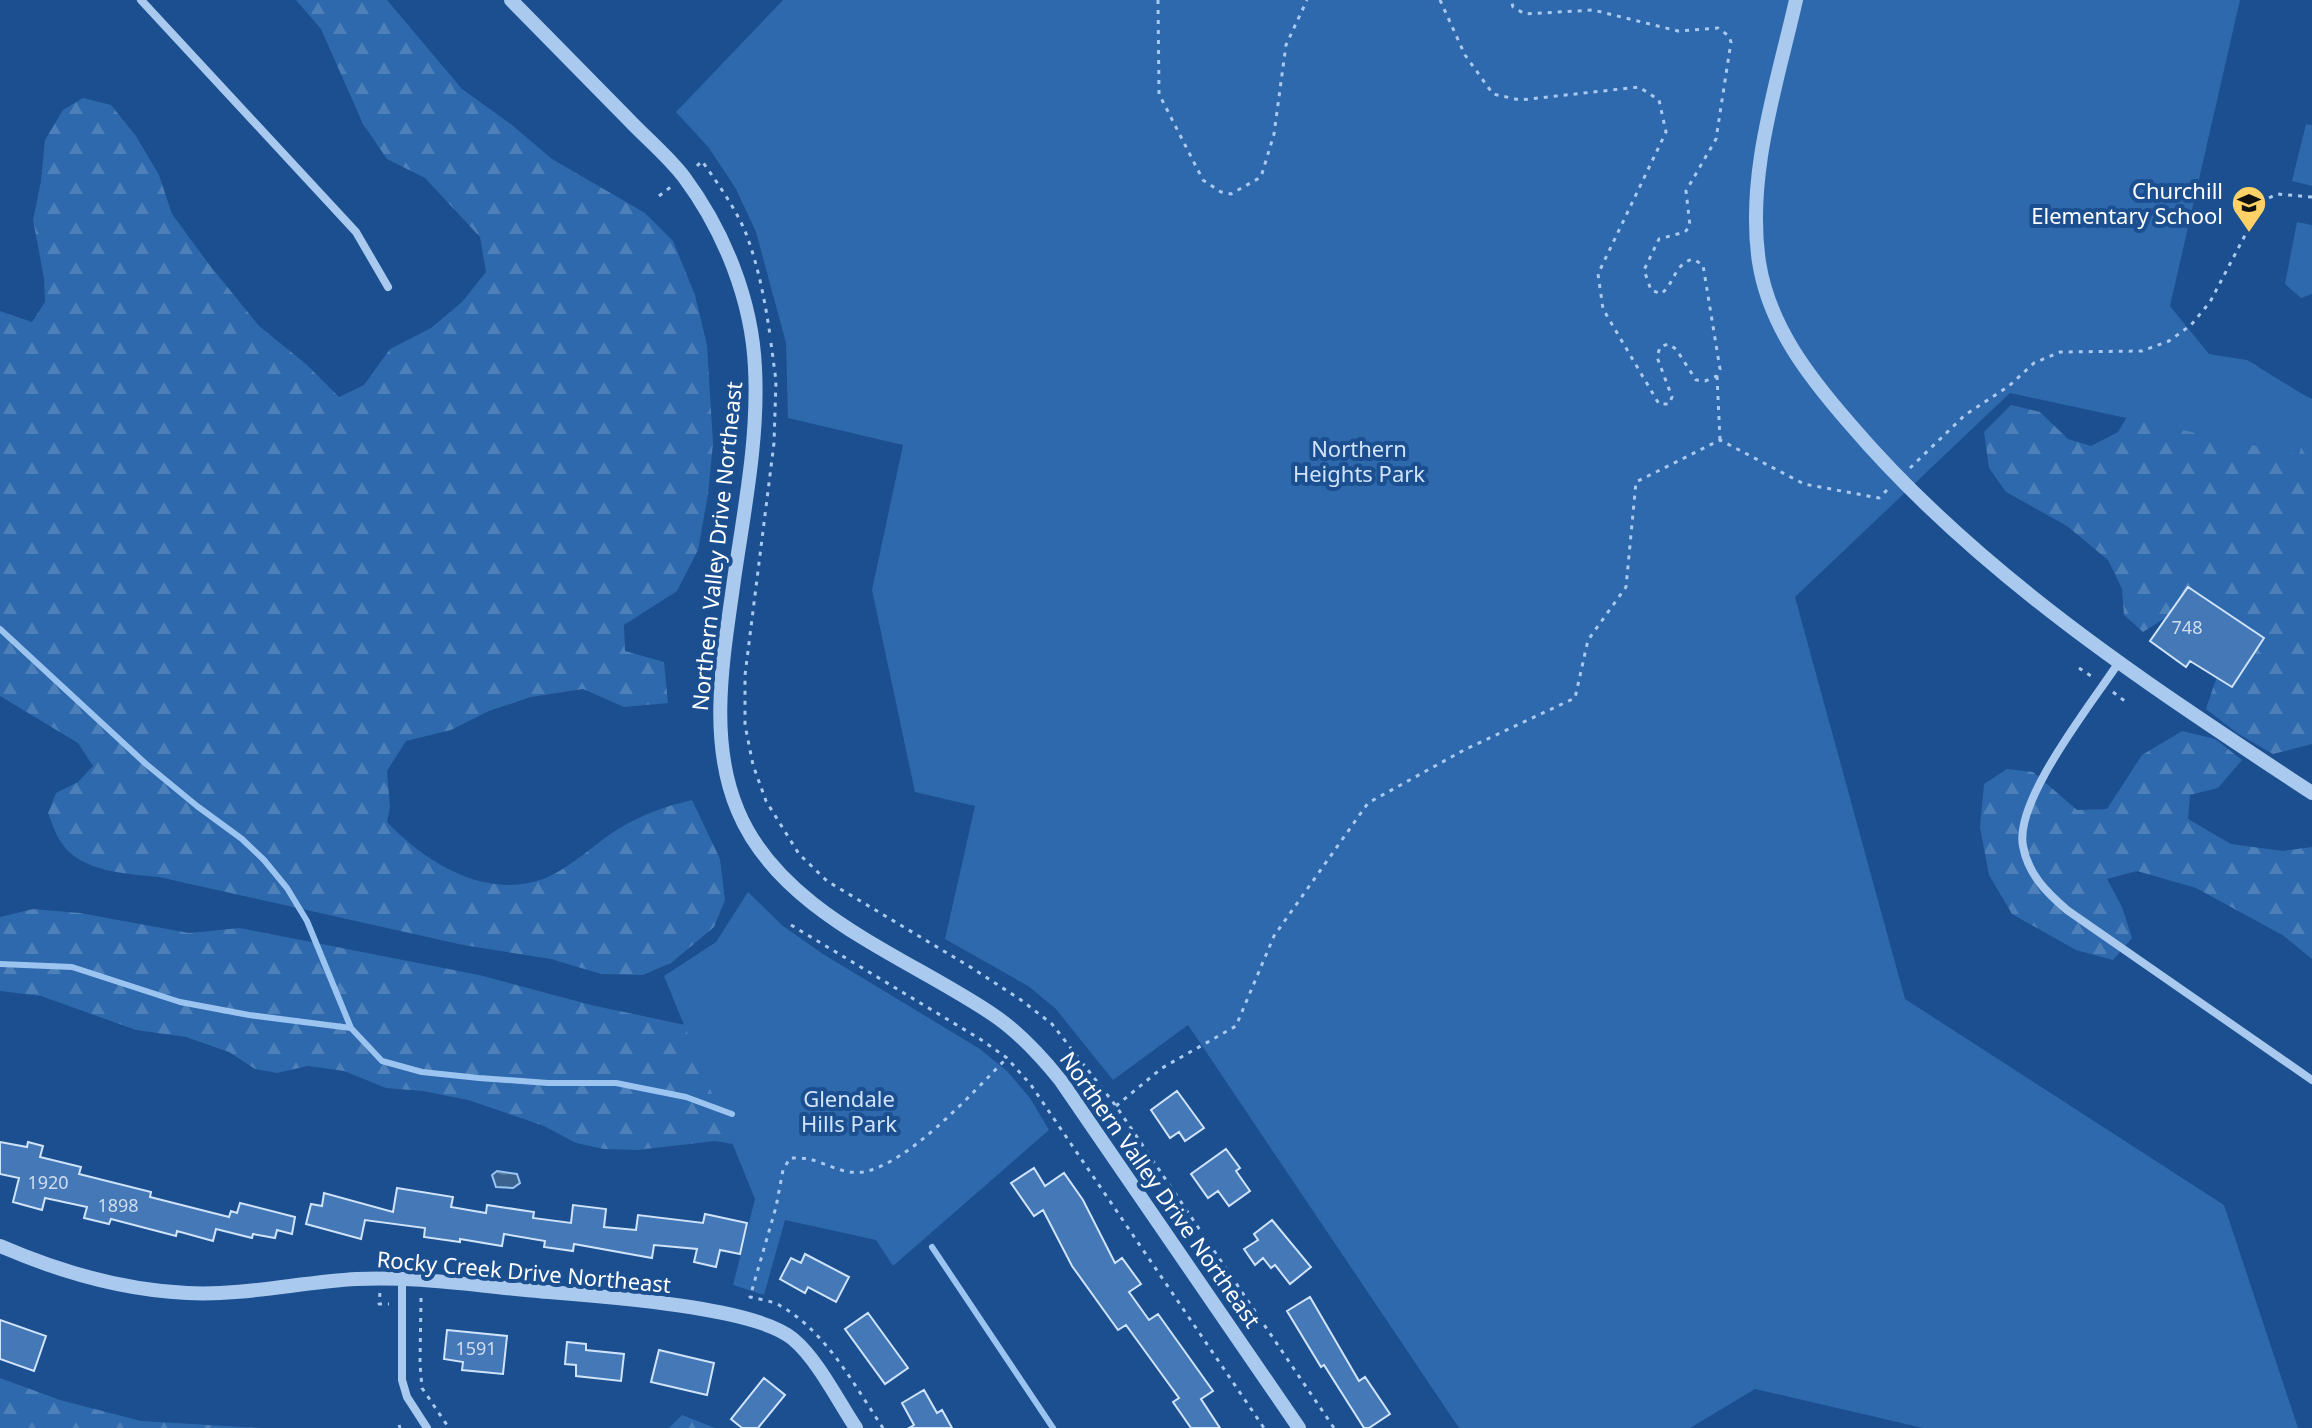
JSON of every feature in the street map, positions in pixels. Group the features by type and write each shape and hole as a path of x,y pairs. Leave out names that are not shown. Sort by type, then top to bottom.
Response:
{"street":[{"path":"141,0 356,232 388,287"},
{"name":"Northern Valley Drive Northeast","path":"511,0 683,175 707,211 729,257 743,297 756,369 754,418 724,651 721,720 726,774 738,811 754,842 777,872 809,903 996,1016 1039,1053 1299,1428"},
{"path":"1796,0 1761,162 1757,203 1759,263 1767,295 1798,358 1836,408 1900,478 1951,528 2026,592 2119,662 2312,793"},
{"path":"2119,662 2049,769 2025,815 2022,843 2030,870 2045,891 2067,910 2312,1080"},
{"name":"Rocky Creek Drive Northeast","path":"0,1246 62,1270 145,1290 242,1292 356,1279 402,1278 657,1303 762,1322 793,1339 806,1353 856,1428"},
{"path":"402,1278 402,1380 407,1397 427,1428"}],"path":[{"path":"1158,0 1159,94 1203,180 1221,192 1231,194 1261,177 1274,134 1286,45 1307,0"},
{"path":"1440,0 1465,55 1493,94 1520,100 1639,87 1659,100 1666,132 1598,274 1603,309 1659,404 1669,404 1672,397 1657,357 1660,347 1668,344 1676,349 1696,380 1705,381 1717,376"},
{"path":"1511,0 1513,7 1525,14 1593,10 1678,31 1718,28 1729,36 1731,42 1716,139 1686,191 1690,226 1685,232 1659,239 1644,270 1651,290 1661,294 1669,288 1683,261 1693,259 1703,265 1720,369 1717,376 1720,440"},
{"path":"702,161 727,197 745,231 758,274 776,381 774,443 745,675 745,725 753,765 766,801 799,854 827,881 877,912"},
{"path":"1720,440 1804,484 1879,498 1965,415 2009,386 2034,363 2060,352 2142,351 2169,341 2191,325 2210,302 2263,201 2277,194 2312,197"},
{"path":"1116,1106 1162,1068 1236,1026 1274,936 1368,803 1464,750 1575,698 1588,640 1626,587 1636,482 1720,440"},
{"path":"791,925 938,1012 1007,1058 1031,1085 1264,1428"},
{"path":"750,1297 776,1207 783,1170 790,1158 810,1159 833,1168 861,1172 880,1165 908,1150 957,1108 1007,1058"},
{"path":"421,1306 422,1388 449,1428"}],"green space":[{"path":"296,0 387,0 462,89 552,159 645,213 673,241 695,295 707,345 713,443 698,550 677,591 624,625 625,651 664,662 668,703 624,707 583,689 531,697 489,711 451,730 406,741 387,771 390,807 387,822 439,864 480,881 502,885 524,884 546,878 627,824 692,800 720,859 725,900 714,927 671,963 643,975 601,974 551,959 463,945 159,877 105,870 80,860 61,842 48,813 56,793 78,782 93,766 78,743 0,696 0,311 32,322 45,302 44,278 33,220 45,140 63,110 83,98 111,105 136,136 159,175 172,214 208,263 259,326 306,364 339,397 364,385 390,349 431,328 462,302 486,272 480,237 425,178 387,159 363,124 321,29"},
{"name":"Northern Heights Park","path":"783,0 2240,0 2170,306 2209,354 2247,360 2284,385 2312,399 2299,455 2010,393 1795,597 1905,999 2224,1205 2298,1428 1923,1428 1755,1389 1690,1428 1459,1428 1188,1025 1113,1080 1055,1008 1028,986 945,939 975,806 915,792 872,590 903,445 788,418 786,343 756,232 736,189 709,148 676,112"},
{"path":"2306,124 2312,125 2312,186 2292,181"},
{"path":"2297,222 2312,225 2312,294 2301,298 2285,284"},
{"path":"2247,360 2312,400 2312,744 2273,754 2237,733 2206,709 2215,682 2236,641 2178,605 2143,632 2124,615 2122,589 2108,560 2067,526 2006,492 1989,468 1984,432 2011,405 2040,412 2068,439 2091,446 2118,432 2138,398"},
{"path":"2182,731 2215,739 2242,760 2218,788 2190,795 2188,819 2231,844 2283,851 2312,847 2312,959 2284,936 2196,888 2137,871 2107,879 2122,907 2132,938 2113,960 2076,950 2012,914 1989,875 1980,827 1984,784 2007,769 2033,772 2077,810 2107,809 2142,755"},
{"name":"Glendale Hills Park","path":"748,892 783,926 823,954 980,1049 1007,1071 1030,1098 1049,1130 893,1266 876,1240 785,1220 764,1295 733,1285 755,1199 664,976 716,942"},
{"path":"33,909 80,913 189,933 240,928 479,975 591,1005 704,1029 751,1147 715,1141 637,1150 604,1149 576,1143 544,1126 468,1100 386,1088 344,1071 308,1066 277,1073 255,1069 229,1052 186,1037 136,1030 41,996 0,991 0,917"},
{"path":"0,1378 60,1400 141,1421 262,1428 0,1428"},
{"path":"682,1415 715,1428 669,1428"}],"water":[{"path":"497,1171 517,1174 520,1183 513,1188 496,1187 492,1175"}],"building":[{"path":"2188,587 2264,638 2232,687 2190,661 2186,667 2150,641"},
{"path":"1177,1091 1204,1128 1185,1141 1179,1132 1170,1138 1151,1110"},
{"path":"0,1142 27,1147 28,1142 43,1146 40,1157 81,1167 79,1174 151,1192 150,1197 229,1217 231,1211 237,1213 240,1203 295,1217 292,1234 277,1230 275,1238 253,1234 252,1238 216,1229 213,1241 177,1231 176,1236 111,1219 109,1224 84,1218 87,1207 45,1198 42,1210 13,1202 19,1178 0,1174"},
{"path":"1226,1149 1240,1168 1236,1171 1250,1191 1229,1206 1218,1191 1208,1198 1191,1174"},
{"path":"1034,1168 1045,1186 1064,1173 1083,1200 1115,1263 1122,1258 1141,1284 1129,1292 1149,1320 1158,1314 1213,1391 1201,1399 1220,1428 1191,1428 1173,1402 1179,1398 1126,1325 1118,1330 1072,1266 1043,1210 1034,1216 1011,1183"},
{"path":"397,1188 453,1197 451,1207 486,1213 487,1205 534,1212 533,1218 571,1223 573,1205 606,1209 604,1227 636,1230 638,1215 703,1223 705,1214 747,1223 740,1254 720,1250 716,1267 694,1262 697,1249 654,1245 652,1258 574,1244 573,1251 544,1247 545,1241 504,1234 502,1246 460,1239 460,1242 424,1237 425,1228 365,1220 361,1239 306,1224 311,1204 322,1206 324,1193 393,1212"},
{"path":"1272,1220 1311,1267 1290,1284 1275,1265 1271,1268 1263,1258 1255,1265 1244,1249 1258,1240 1254,1234"},
{"path":"805,1254 849,1277 836,1302 808,1287 805,1293 780,1279 791,1258 801,1263"},
{"path":"1310,1297 1359,1381 1365,1377 1390,1414 1369,1428 1364,1428 1324,1365 1321,1367 1287,1311"},
{"path":"868,1313 908,1368 885,1384 845,1329"},
{"path":"0,1320 46,1336 34,1371 0,1359"},
{"path":"447,1330 507,1336 503,1374 462,1370 463,1362 444,1359"},
{"path":"567,1342 586,1344 586,1350 624,1354 621,1381 576,1376 576,1365 565,1364"},
{"path":"659,1350 714,1363 707,1395 651,1382"},
{"path":"764,1378 785,1395 758,1428 742,1428 731,1419"},
{"path":"924,1390 937,1413 942,1410 952,1428 909,1428 914,1425 902,1403"}],"waterway":[{"path":"0,629 146,764 242,839 264,860 287,888 307,921 351,1028 382,1061 422,1072 479,1078 548,1083 616,1083 686,1097 732,1114"},
{"path":"0,964 72,967 180,1002 249,1015 351,1028"},
{"path":"932,1247 1053,1428"}],"place":[{"name":"Churchill Elementary School","path":"2249,234"}]}
